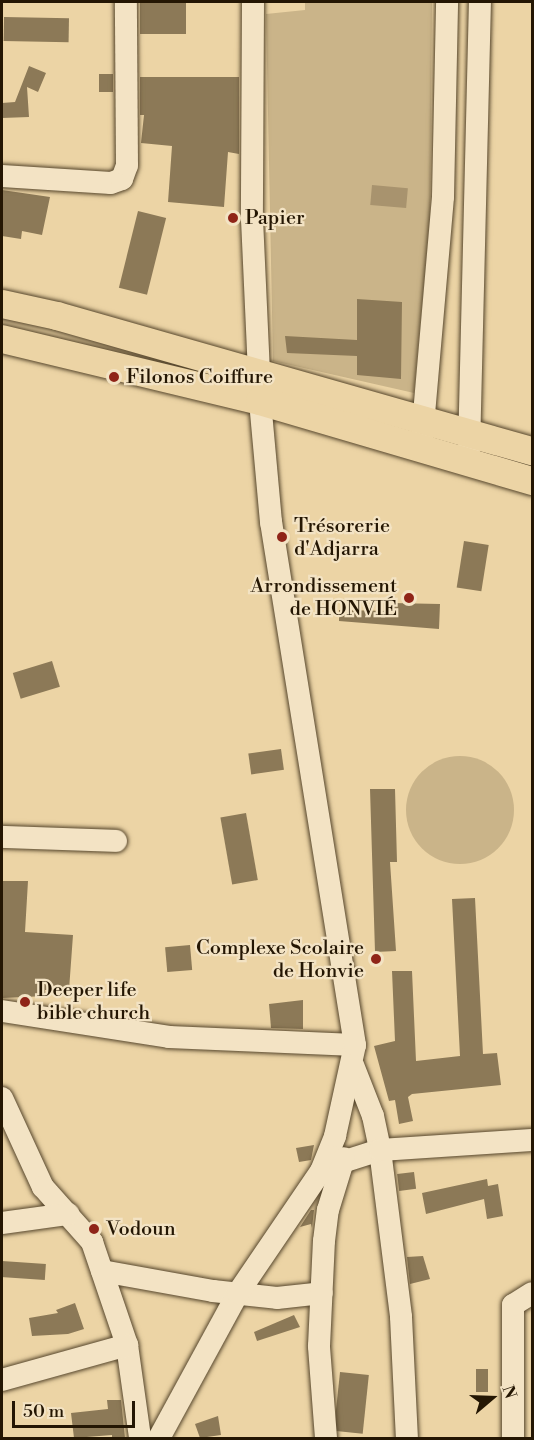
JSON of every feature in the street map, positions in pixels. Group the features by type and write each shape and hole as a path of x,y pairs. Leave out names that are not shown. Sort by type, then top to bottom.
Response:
{"main road":[{"path":"2,304 57,316 260,388 469,450 532,481"},
{"path":"2,339 260,388"},
{"path":"469,450 532,451"}],"street":[{"path":"2,177 111,183 122,179 127,165 126,2"},
{"path":"253,2 252,219 260,388 271,522 354,1055 373,1116 380,1150 401,1317 407,1438"},
{"path":"422,436 443,197 447,2"},
{"path":"469,450 480,2"},
{"path":"443,197 476,197"},
{"path":"2,837 116,841"},
{"path":"2,1011 169,1037 354,1055"},
{"path":"159,1438 238,1293 321,1172 354,1055"},
{"path":"2,1098 43,1187 92,1242 127,1345 140,1438"},
{"path":"321,1172 345,1158 380,1150 532,1140"},
{"path":"326,1438 319,1346 322,1293 328,1210 345,1158"},
{"path":"2,1223 68,1214"},
{"path":"102,1271 278,1298 322,1293"},
{"path":"513,1438 513,1305 532,1293"},
{"path":"2,1380 127,1345"}],"shaded area":[{"path":"305,2 432,2 430,216 414,393 273,361 266,14 305,10"},
{"path":"372,185 408,188 406,208 370,205"},
{"path":"460,756 481,760 498,772 510,789 514,810 510,831 498,848 481,860 460,864 439,860 422,848 410,831 406,810 410,789 422,772 439,760"}],"building":[{"path":"140,2 186,2 186,34 140,34"},
{"path":"4,17 69,18 69,42 4,41"},
{"path":"29,66 46,73 38,92 27,87 29,117 2,118 2,103 15,102"},
{"path":"99,74 113,74 113,92 99,92"},
{"path":"140,77 239,77 239,154 228,152 224,207 168,202 172,146 141,143 144,115 140,115"},
{"path":"2,190 50,197 42,235 22,231 21,239 2,236"},
{"path":"138,211 166,218 147,295 119,288"},
{"path":"357,299 402,302 401,379 357,375 357,356 287,353 285,336 357,340"},
{"path":"464,541 489,545 481,591 457,587"},
{"path":"392,603 440,604 439,629 339,621 339,610 392,611"},
{"path":"52,661 60,687 21,699 13,673"},
{"path":"281,749 284,770 251,774 248,754"},
{"path":"370,789 395,789 397,862 390,862 396,951 375,952"},
{"path":"246,813 258,880 232,884 220,818"},
{"path":"2,881 28,881 25,932 73,935 69,990 45,990 46,996 2,998"},
{"path":"475,898 483,1054 497,1053 501,1085 412,1094 408,1097 413,1121 399,1124 395,1100 389,1101 374,1046 395,1041 392,971 412,971 416,1061 460,1056 452,899"},
{"path":"190,945 192,970 167,972 165,947"},
{"path":"303,1000 303,1029 271,1028 269,1004"},
{"path":"314,1145 311,1160 299,1162 296,1148"},
{"path":"414,1172 416,1189 399,1191 397,1174"},
{"path":"487,1179 488,1186 498,1184 503,1216 487,1219 484,1199 426,1214 422,1193"},
{"path":"311,1210 314,1210 312,1228 311,1224 300,1227"},
{"path":"423,1256 430,1279 410,1284 407,1257"},
{"path":"2,1261 46,1264 45,1280 2,1277"},
{"path":"75,1303 84,1329 68,1334 32,1336 29,1318 58,1313 56,1310"},
{"path":"294,1315 300,1327 257,1341 254,1332"},
{"path":"476,1369 488,1369 488,1392 476,1392"},
{"path":"340,1372 369,1375 363,1434 334,1431"},
{"path":"107,1400 121,1400 125,1438 112,1438 112,1435 74,1438 71,1413 108,1409"},
{"path":"218,1416 221,1435 200,1438 195,1424"}],"place":[{"name":"Papier","path":"233,218"},
{"name":"Filonos Coiffure","path":"114,377"},
{"name":"Trésorerie d'Adjarra","path":"282,537"},
{"name":"Arrondissement de HONVIÉ","path":"409,598"},
{"name":"Complexe Scolaire de Honvie","path":"376,959"},
{"name":"Deeper life bible church","path":"25,1002"},
{"name":"Vodoun","path":"94,1229"}]}
